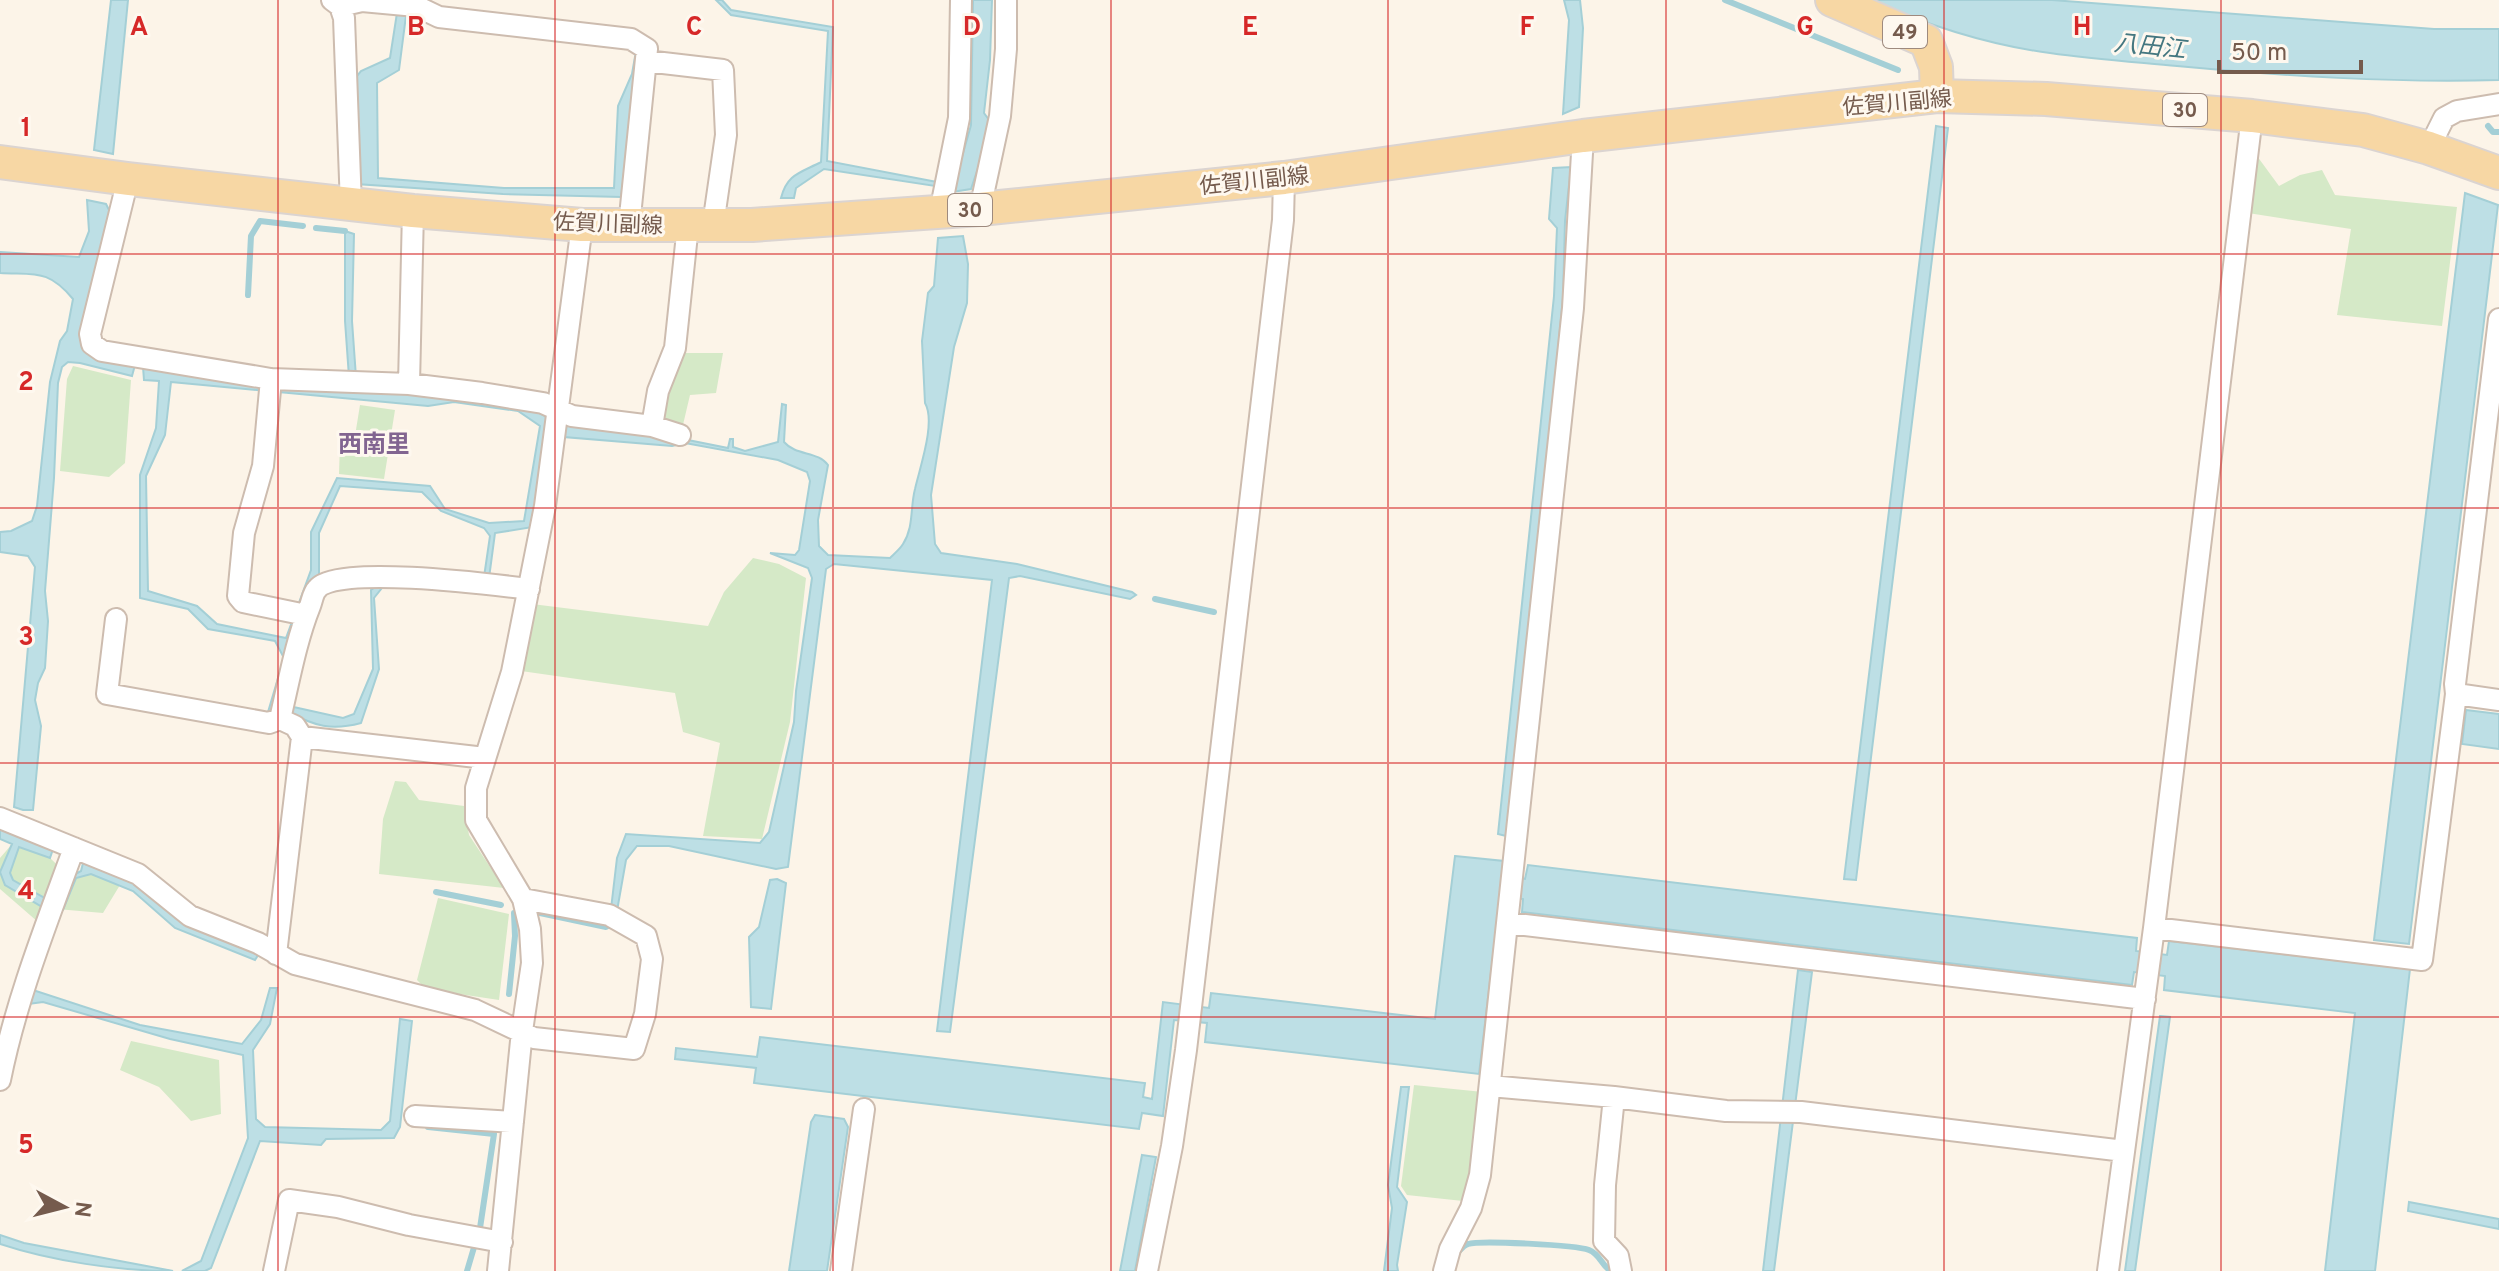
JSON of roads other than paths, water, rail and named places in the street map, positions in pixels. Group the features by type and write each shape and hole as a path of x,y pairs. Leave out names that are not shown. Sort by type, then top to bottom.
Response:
{"main road":[{"name":"49","path":"1832,0 1926,41 1936,67 1937,96"},
{"name":"佐賀川副線","path":"0,162 351,206 582,225 784,223 980,209 1284,178 1583,136 1937,96 2046,99 2252,116 2363,130 2429,148 2499,173"}],"street":[{"path":"940,212 959,118 961,0"},
{"path":"980,209 1000,116 1006,49 1006,0"},
{"path":"351,206 344,18 336,3 416,3 439,17 631,39 647,49 629,226"},
{"path":"646,61 723,70 726,135 701,225 675,348 658,391 652,426"},
{"path":"2429,148 2444,118 2457,111 2499,104"},
{"path":"2108,1271 2152,949 2252,116"},
{"path":"1444,1271 1450,1249 1471,1208 1480,1175 1573,308 1583,136"},
{"path":"1147,1271 1172,1146 1189,1026 1283,220 1284,178"},
{"path":"128,179 90,334 92,344 102,351 270,387 409,384 482,393 543,403 572,416 652,426 680,435"},
{"path":"409,384 413,211"},
{"path":"498,1271 522,1031 532,963 530,929 523,899 476,820 476,788 512,672 545,506 582,225"},
{"path":"2154,928 2422,960 2499,322"},
{"path":"270,387 263,466 244,533 238,596 243,602 300,614"},
{"path":"280,719 300,614 317,588 327,581 389,577 529,589"},
{"path":"116,619 107,694 269,723 280,719 295,726 302,737 276,954"},
{"path":"2456,694 2499,700"},
{"path":"302,737 485,758"},
{"path":"0,818 138,874 190,916 258,943 295,964 475,1010 534,1038 634,1049 645,1014 652,959 646,936 609,915 523,899"},
{"path":"0,1080 9,1033 24,983 74,848"},
{"path":"1510,913 2147,989"},
{"path":"1490,1086 1726,1111 1801,1112 2124,1151"},
{"path":"1614,1097 1605,1185 1604,1241 1618,1256 1621,1271"},
{"path":"841,1271 864,1109"},
{"path":"415,1116 513,1122"},
{"path":"274,1271 289,1200 338,1207 409,1225 502,1242"}],"water":[{"path":"111,0 128,0 113,154 94,150"},
{"path":"399,0 408,0 399,70 377,83 378,178 504,188 614,188 618,106 632,74 636,51 639,52 621,197 503,194 356,184 352,82 361,71 390,58"},
{"path":"716,0 722,0 731,10 833,27 827,161 937,182 935,186 824,169 796,188 794,198 781,198 791,179 821,162 828,31 731,15"},
{"path":"973,0 992,0 984,113 989,120 971,189 952,192 971,125"},
{"path":"1564,0 1580,0 1583,28 1579,107 1563,114 1569,20"},
{"name":"八田江","path":"1870,0 2052,0 2434,29 2499,29 2499,80 2378,80 2298,76 2066,55 1981,39 1936,26"},
{"path":"1936,126 1948,128 1856,880 1844,879"},
{"path":"1571,167 1565,221 1563,298 1510,837 1498,834 1554,296 1557,228 1549,219 1553,168"},
{"path":"2465,193 2498,205 2409,944 2374,940"},
{"path":"87,200 106,204 112,216 84,314 82,335 135,365 132,376 80,363 68,362 62,367 58,383 45,591 48,621 45,668 35,700 41,726 33,810 23,810 14,807 35,567 28,556 0,552 0,532 11,531 32,521 37,506 50,382 60,341 67,331 73,299 48,278 0,273 0,252 79,257 89,231"},
{"path":"345,231 354,234 352,321 356,377 349,377 345,321"},
{"path":"963,236 968,264 967,303 954,347 931,495 935,544 941,553 1017,564 1136,595 1130,599 1020,576 1009,578 950,1032 937,1031 992,580 834,564 826,569 788,867 776,869 669,846 637,846 626,860 617,911 611,909 617,858 626,834 760,843 769,832 794,722 812,578 808,568 770,553 795,555 799,550 810,481 807,472 778,460 685,443 672,446 564,437 567,422 728,448 730,439 733,439 733,447 745,451 778,442 782,404 786,405 784,442 795,450 819,457 828,465 818,520 819,546 828,555 890,558 902,546 909,531 928,433 922,341 928,293 934,286 938,238"},
{"path":"143,367 278,386 467,398 535,411 550,421 533,527 495,533 489,578 484,577 490,536 484,528 441,511 422,492 340,486 319,533 319,577 274,714 268,712 284,658 275,641 208,629 188,609 140,598 140,475 156,428 159,381 144,380","holes":["171,382 428,406 454,402 518,411 540,426 524,521 489,523 445,509 430,486 337,478 311,532 311,570 286,638 217,624 197,606 148,591 146,476 165,435"]},
{"path":"380,584 485,594 382,588 374,598 379,669 361,723 341,727 323,726 288,712 289,706 343,718 354,714 373,669 371,590"},
{"path":"2466,710 2499,714 2499,749 2462,744"},
{"path":"0,829 53,849 50,858 19,847 10,873 13,880 48,900 44,908 5,885 0,872 12,844 0,839"},
{"path":"1455,856 1504,861 1503,876 1525,879 1528,865 2137,938 2136,951 2167,955 2169,941 2410,969 2375,1271 2325,1271 2355,1013 2164,990 2165,976 2134,972 2132,985 1522,912 1523,899 1500,896 1479,1074 1205,1042 1207,1023 1174,1020 1163,1116 1142,1113 1139,1129 754,1083 756,1068 675,1059 676,1048 757,1057 760,1037 1145,1083 1143,1097 1152,1099 1163,1002 1209,1008 1211,993 1435,1019"},
{"path":"83,863 138,884 260,952 255,960 175,928 133,891 91,874 76,878 63,910 56,909 70,877 81,871"},
{"path":"770,880 786,883 771,1009 751,1007 749,937 759,927"},
{"path":"1798,970 1812,972 1774,1271 1763,1271"},
{"path":"270,988 277,988 270,1024 253,1050 256,1119 265,1127 381,1130 390,1121 400,1019 412,1021 400,1127 394,1138 326,1139 321,1145 260,1141 211,1268 182,1271 201,1261 248,1138 243,1055 170,1039 43,1002 28,1004 33,990 140,1025 242,1044 261,1020"},
{"path":"2160,1016 2170,1017 2135,1271 2125,1271"},
{"path":"1401,1087 1409,1087 1397,1187 1407,1202 1398,1271 1384,1271 1392,1208 1388,1185"},
{"path":"815,1115 844,1119 848,1127 827,1271 789,1271 811,1122"},
{"path":"1142,1155 1156,1157 1135,1271 1120,1271"},
{"path":"2409,1202 2499,1219 2499,1229 2408,1211"},
{"path":"0,1235 24,1243 173,1271 108,1267 63,1260 0,1244"}],"waterway":[{"path":"1725,0 1898,70"},
{"path":"2488,126 2493,132 2499,132"},
{"path":"248,295 251,236 260,221 303,226"},
{"path":"316,228 345,231"},
{"path":"1155,599 1214,612"},
{"path":"436,892 501,905"},
{"path":"509,994 515,936 514,913"},
{"path":"540,913 606,927 611,924"},
{"path":"428,1127 494,1134 480,1228"},
{"path":"1458,1252 1476,1243 1581,1248 1593,1252 1611,1271"},
{"path":"467,1271 475,1244"}],"district":[{"name":"西南里","path":"374,444"}]}
